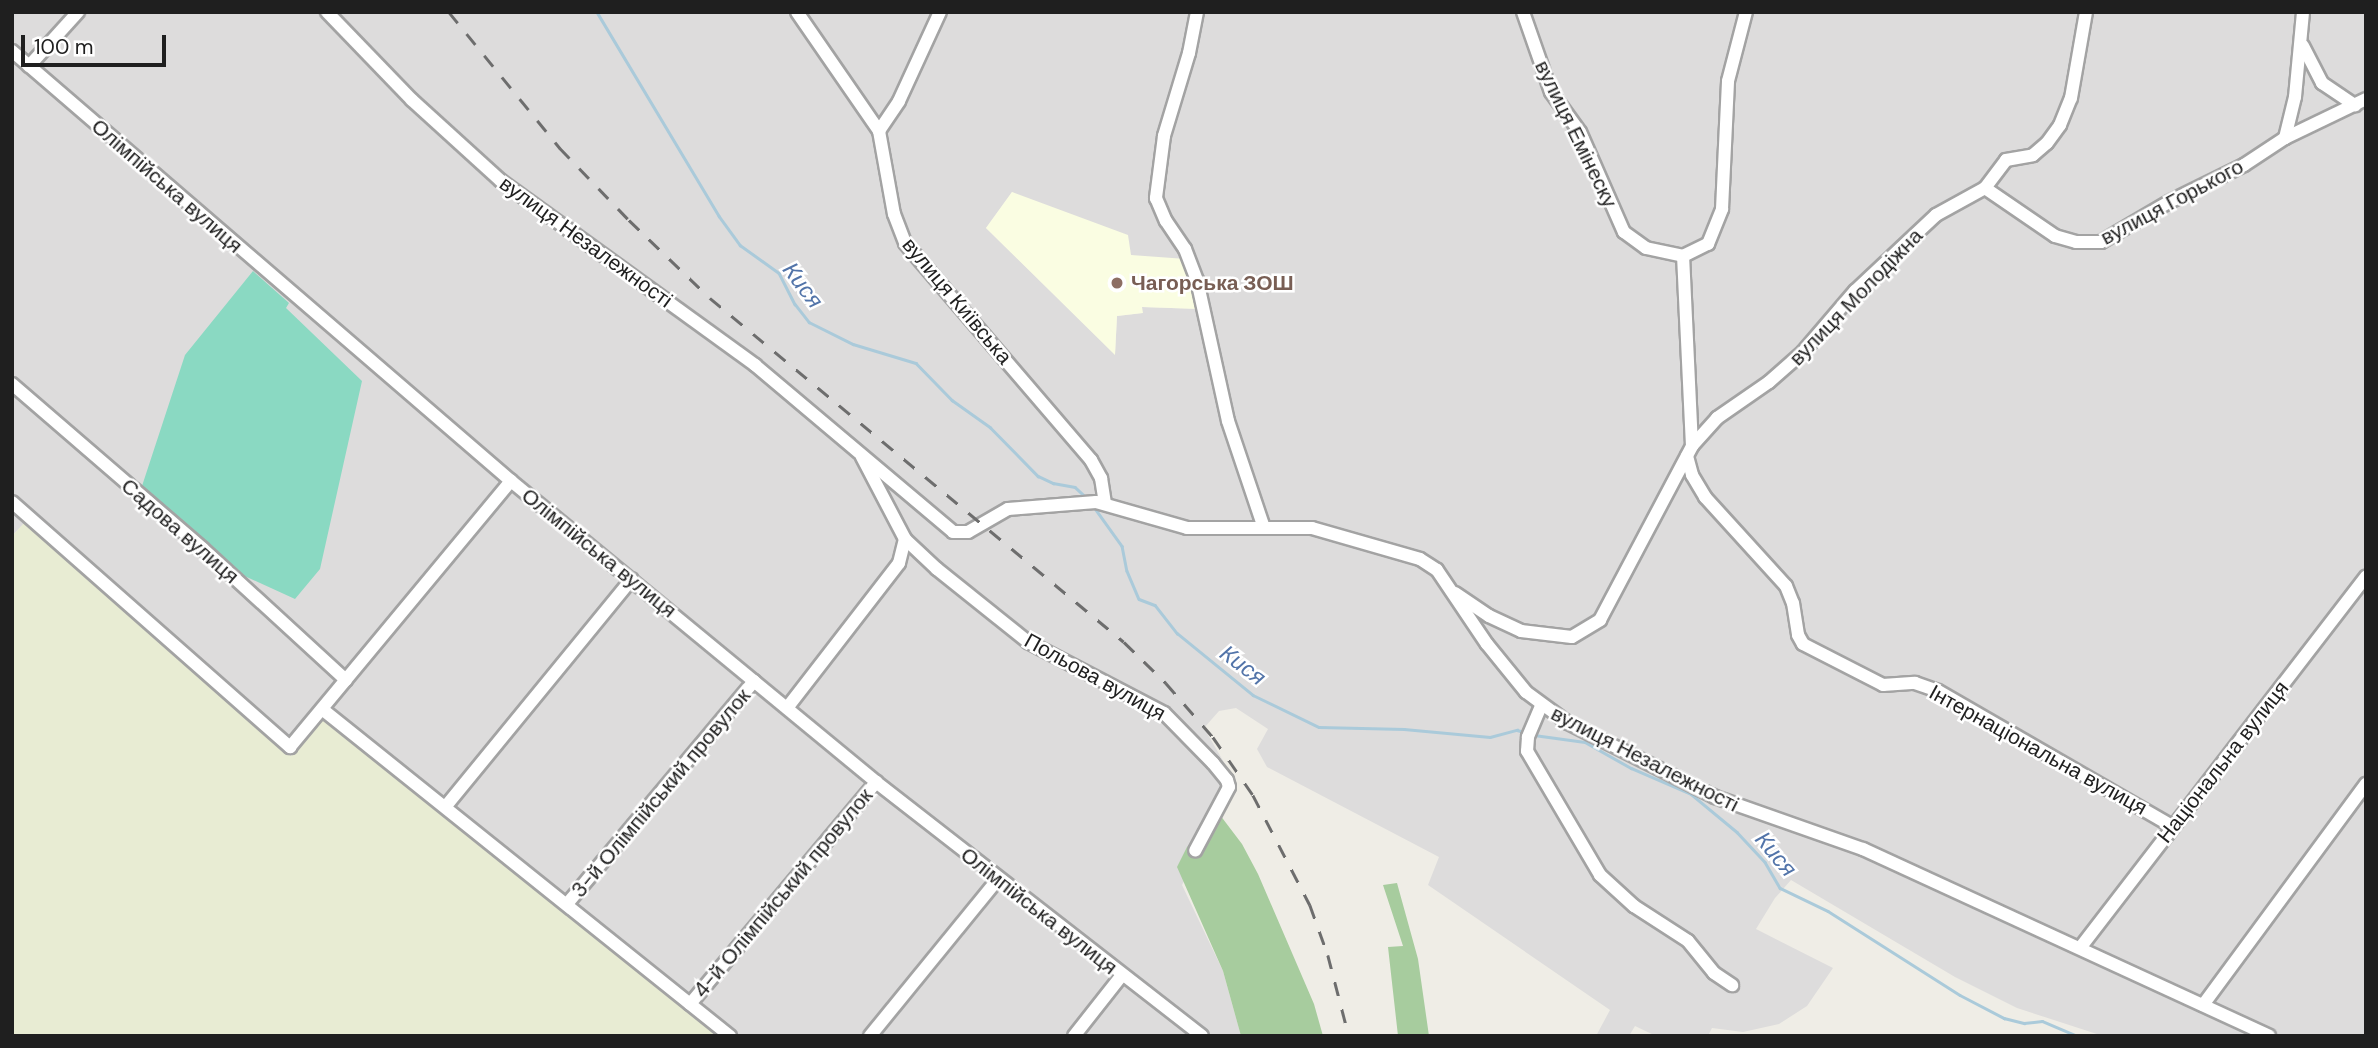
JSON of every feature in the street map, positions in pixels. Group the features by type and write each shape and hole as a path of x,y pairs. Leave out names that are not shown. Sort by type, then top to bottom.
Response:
{"street":[{"path":"29,66 78,12"},
{"name":"вулиця Незалежності","path":"327,12 412,100 501,181 755,365 953,532 972,531 1002,511 1080,502 1100,503 1177,526 1263,526 1327,531 1409,555 1433,566 1513,677 1541,706 1715,797 1838,839 2269,1036"},
{"name":"вулиця Київська","path":"797,12 880,131 894,214 905,243 1091,460 1101,478 1100,503"},
{"path":"880,131 899,101 940,12"},
{"path":"1197,12 1189,53 1164,136 1156,198 1194,268 1228,421 1263,526"},
{"name":"вулиця Емінеску","path":"1523,12 1551,92 1580,132 1624,232 1646,248 1684,257"},
{"path":"1690,451 1684,257 1708,244 1722,209 1728,81 1746,12"},
{"name":"вулиця Молодіжна","path":"1449,588 1489,616 1521,631 1572,637 1600,620 1690,451 1710,424 1769,382 1803,352 1855,291 1932,218 1985,188 2006,160 2037,153 2060,125 2073,90 2086,12"},
{"path":"2285,138 2295,97 2303,12"},
{"path":"2302,42 2310,65 2322,83 2360,102"},
{"name":"Олімпійська вулиця","path":"12,51 511,481 876,782 1202,1036"},
{"name":"вулиця Горького","path":"1985,188 2055,236 2077,242 2101,242 2169,202 2244,165 2285,138 2360,102"},
{"name":"Садова вулиця","path":"12,384 203,549 346,680"},
{"name":"Інтернаціональна вулиця","path":"1690,451 1692,475 1705,497 1786,586 1793,603 1800,642 1883,685 1915,683 1938,691 2172,826"},
{"name":"Польова вулиця","path":"860,453 905,539 937,569 1021,637 1057,659 1157,709 1198,745 1229,785 1195,851"},
{"path":"12,502 290,747 511,481"},
{"path":"787,708 899,563 905,539"},
{"name":"Національна вулиця","path":"2080,948 2366,576"},
{"path":"446,806 632,579"},
{"name":"3-й Олімпійський провулок","path":"567,904 754,681"},
{"path":"1541,706 1530,733 1527,751 1605,881 1634,906 1688,941 1714,973 1732,985"},
{"path":"322,709 730,1036"},
{"name":"4-й Олімпійський провулок","path":"690,1004 876,782"},
{"path":"2203,1005 2366,784"},
{"path":"870,1036 998,879"},
{"path":"1074,1036 1122,975"}],"shaded area":[{"path":"12,12 2366,12 2366,1036 2103,1036 2017,1008 1955,977 1791,880 1775,898 1756,929 1833,968 1807,1006 1779,1024 1743,1032 1712,1028 1708,1036 1656,1036 1635,1026 1629,1036 1596,1036 1610,1010 1428,885 1439,857 1267,767 1257,749 1268,729 1236,708 1219,711 1204,728 1236,783 1182,885 1223,971 1241,1036 724,1036 324,718 291,756 27,520 12,536","holes":["1012,192 1131,255 1199,309 1142,307 1142,313 1117,316 1115,354 986,228"]},
{"name":"Чагорська ЗОШ","path":"1012,192 1128,235 1131,255 1186,259 1200,309 1142,307 1143,313 1117,316 1115,355 986,228"},
{"path":"28,519 291,756 325,717 724,1036 12,1036 12,536"}],"green space":[{"path":"253,271 289,303 286,308 362,381 320,569 295,599 240,574 142,486 185,355"},
{"path":"1220,815 1242,844 1258,874 1314,1004 1323,1036 1241,1036 1223,971 1177,867 1187,847"},
{"path":"1397,883 1418,959 1429,1036 1398,1036 1388,947 1403,946 1383,885"}],"waterway":[{"name":"Кися","path":"597,12 719,216 740,245 779,273 795,304 809,322 853,344 916,363 952,400 990,427 1038,476 1053,483 1075,487 1088,499"},
{"name":"Кися","path":"1094,507 1122,546 1127,571 1139,599 1155,605 1177,633 1253,695 1319,727 1404,729 1490,737 1517,730 1524,732"},
{"name":"Кися","path":"1534,735 1585,742 1631,768 1691,794 1737,832 1765,862 1780,888 1828,911 1960,995 2004,1018 2024,1023 2042,1021 2078,1036"}],"railway":[{"path":"449,12 560,148 629,220 710,298 1124,642 1166,683 1213,737 1253,795 1310,905 1328,955 1349,1036"}],"place":[{"name":"Чагорська ЗОШ","path":"1117,283"}]}
